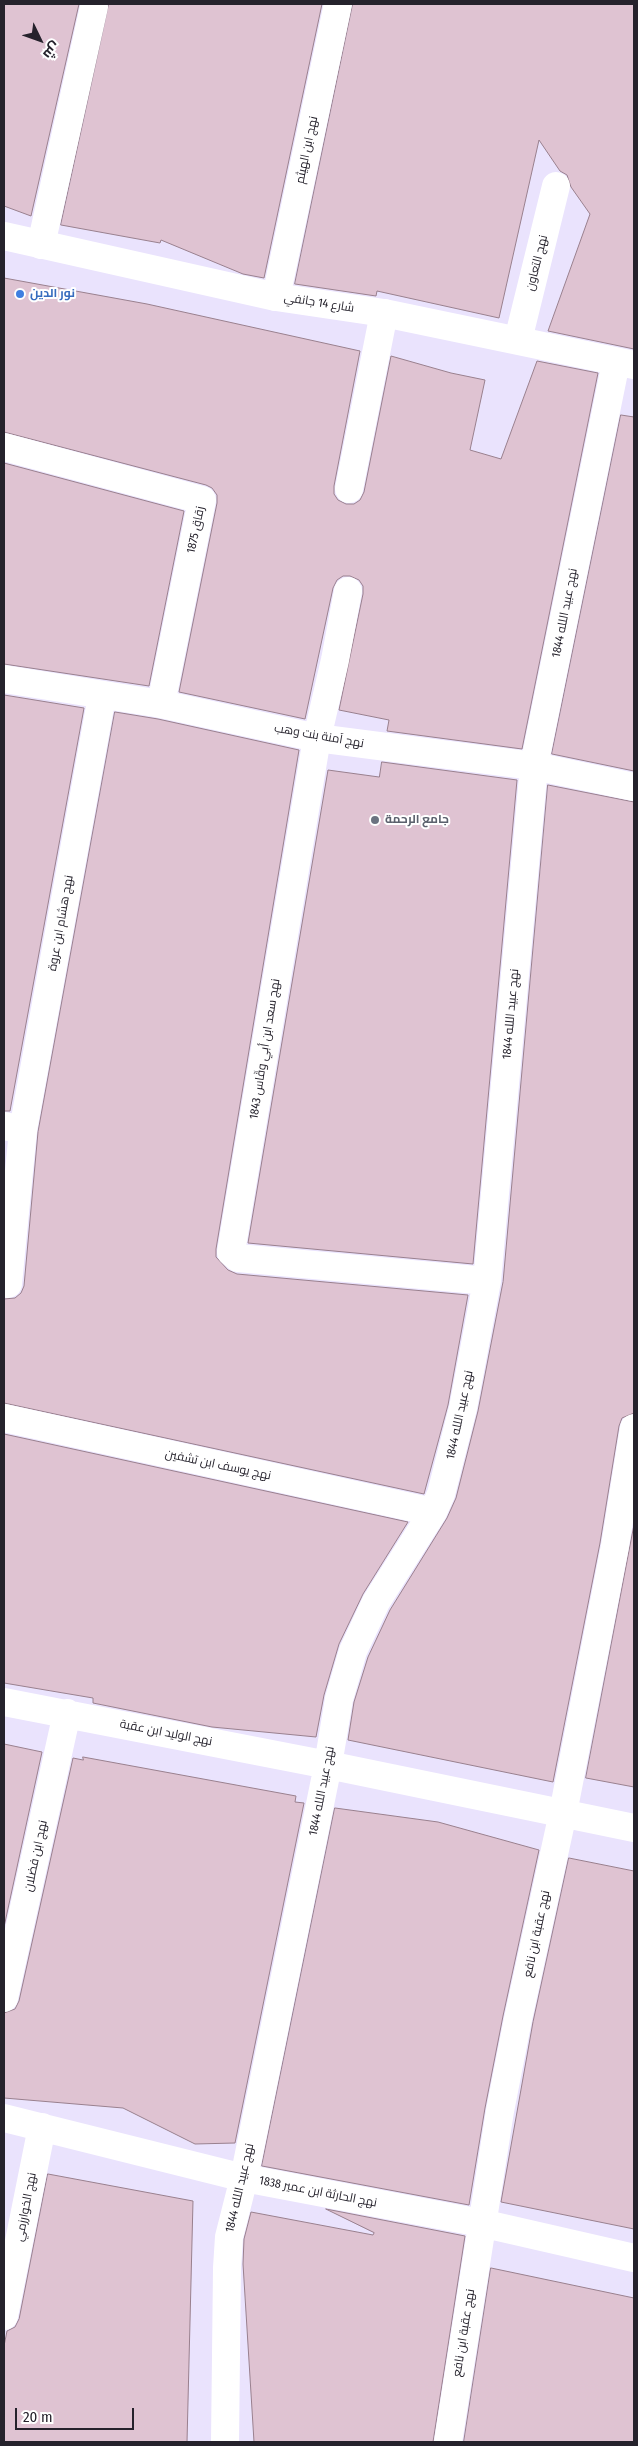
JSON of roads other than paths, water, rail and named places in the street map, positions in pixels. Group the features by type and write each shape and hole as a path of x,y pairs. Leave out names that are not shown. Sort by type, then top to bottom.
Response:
{"street":[{"name":"نهج ابن الهيثم","path":"276,297 338,4"},
{"path":"41,245 94,7"},
{"name":"نهج التعاون","path":"518,340 556,186"},
{"name":"شارع 14 جانفي","path":"4,236 276,297 384,314 518,340 625,364"},
{"path":"349,489 384,314"},
{"name":"نهج عبيد اللله 1844","path":"225,2442 229,2237 244,2178 328,1764 339,1698 354,1651 376,1602 432,1512 440,1494 456,1436 487,1281 534,766 625,364"},
{"name":"زقاق 1875","path":"4,447 202,500 160,704"},
{"name":"نهج سعد ابن أبي وقّاس 1843","path":"348,591 336,660 317,738 231,1252 238,1258 487,1281"},
{"name":"نهج آمنة بنت وهب","path":"4,680 160,704 317,738 534,766 634,787"},
{"name":"نهج هشام ابن عروة","path":"8,1284 14,1128 102,696"},
{"name":"نهج يوسف ابن تشفين","path":"4,1418 432,1512"},
{"name":"نهج عقبة ابن نافع","path":"448,2442 481,2224 518,2019 563,1813 615,1546 634,1428"},
{"name":"نهج الوليد ابن عقبة","path":"4,1702 328,1764 634,1828"},
{"name":"نهج ابن فضلان","path":"4,1998 67,1713"},
{"name":"نهج الحارثة ابن عمير 1838","path":"4,2118 244,2178 481,2224 634,2258"},
{"name":"نهج الخوارزمي","path":"4,2316 42,2127"}],"place":[{"name":"نور الدين","path":"20,294"},
{"name":"جامع الرحمة","path":"375,820"}]}
